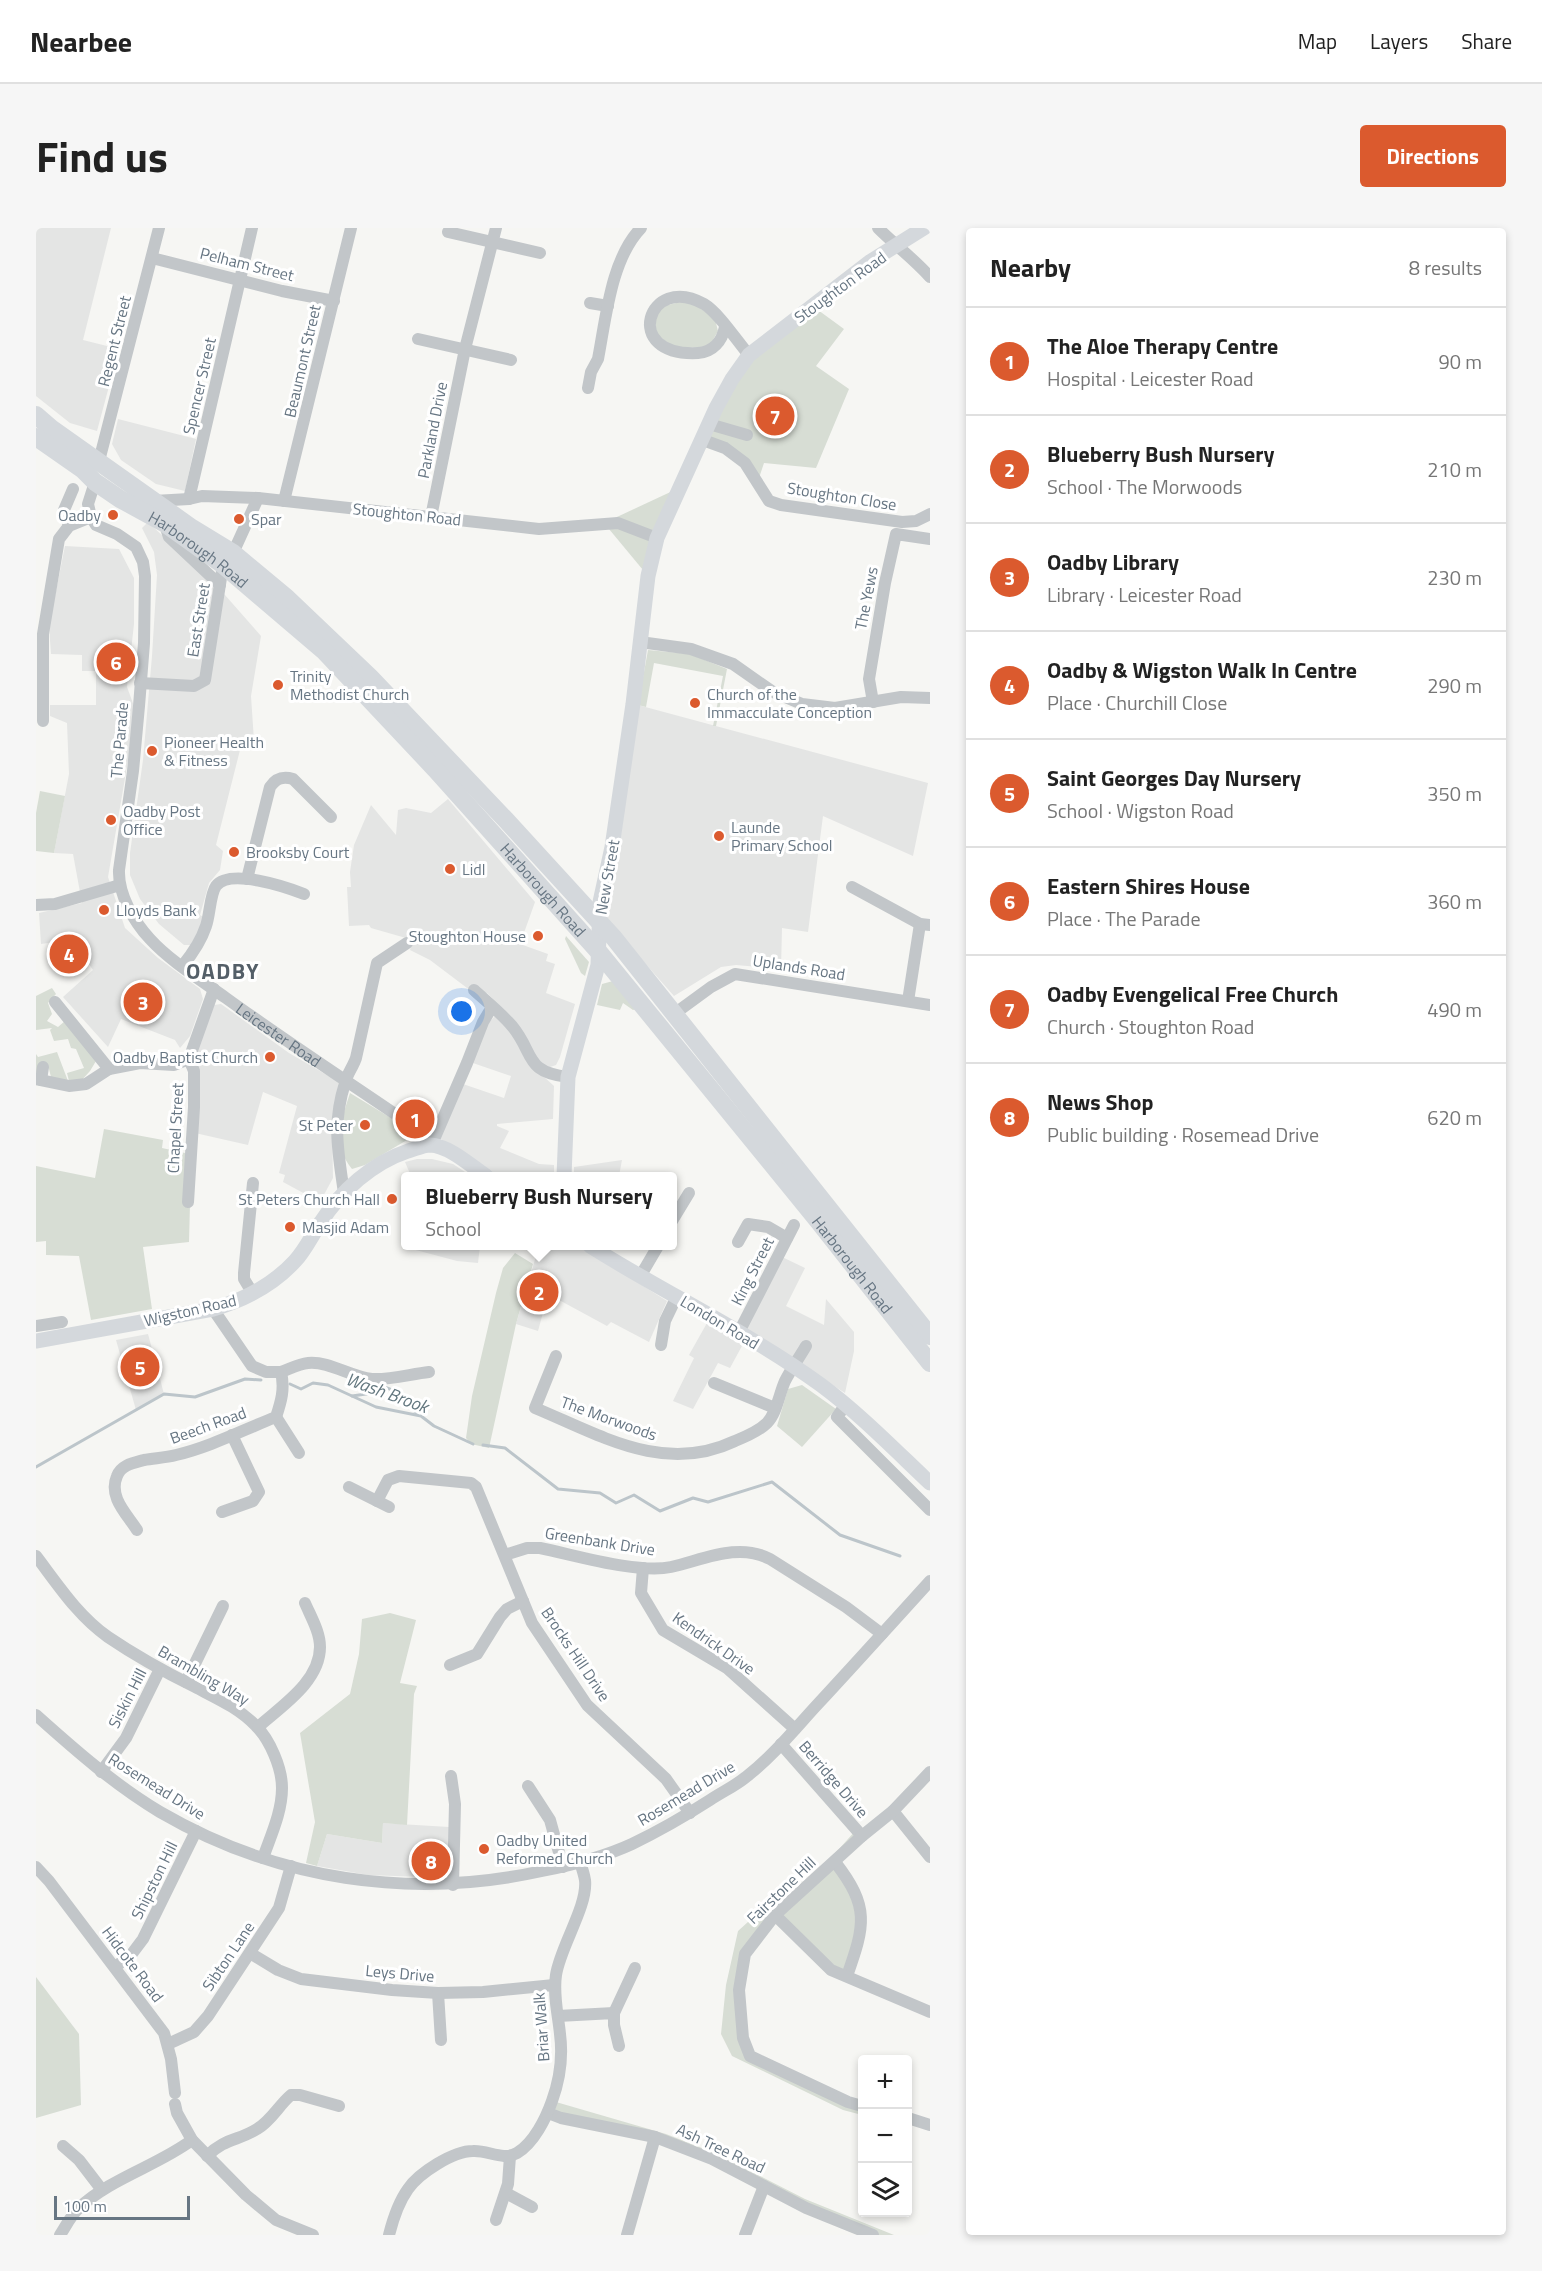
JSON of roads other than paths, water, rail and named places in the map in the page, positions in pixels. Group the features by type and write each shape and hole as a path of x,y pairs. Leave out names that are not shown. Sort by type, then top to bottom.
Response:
{"highway":[{"path":"36,415 99,461 104,477 159,513 164,523"},
{"path":"36,427 90,466 94,482"},
{"path":"36,437 81,469 94,482"},
{"path":"94,482 99,461"},
{"name":"Harborough Road","path":"99,461 228,559 325,652 435,769 518,869 599,936"},
{"name":"Harborough Road","path":"94,482 228,559 287,598 337,644 506,820 511,831 599,936"},
{"path":"467,780 482,804 524,859 525,863 518,869"},
{"path":"599,936 710,1078 735,1113 735,1118"},
{"name":"Harborough Road","path":"663,1018 735,1118 930,1363"},
{"name":"Harborough Road","path":"663,1018 930,1336"}],"main road":[{"name":"Stoughton Road","path":"648,576 657,538 709,424 732,379 749,356 871,261 924,228"},
{"name":"New Street","path":"564,1172 568,1077 598,965 600,902 615,828 648,576"},
{"path":"429,1145 446,1150 480,1172"},
{"name":"Wigston Road","path":"36,1341 213,1309 232,1304 253,1294 296,1260 344,1193 367,1173 391,1158 429,1145"},
{"name":"London Road","path":"598,1250 740,1332 794,1367 846,1404 930,1483"}],"street":[{"name":"Regent Street","path":"99,461 159,228"},
{"name":"Spencer Street","path":"189,499 252,228"},
{"name":"Beaumont Street","path":"284,501 351,228"},
{"name":"Parkland Drive","path":"431,517 465,349 496,228"},
{"path":"588,388 591,372 598,359 608,306 610,274 619,265 633,237 641,228"},
{"path":"878,228 896,247 914,259 930,277"},
{"path":"448,232 540,253"},
{"name":"Pelham Street","path":"152,258 282,291 334,301"},
{"path":"725,327 720,341 714,347 700,353 686,353 658,343 650,332 649,324 660,303 678,297 690,298 712,310 749,356"},
{"path":"590,303 608,306"},
{"path":"418,339 511,360"},
{"path":"709,424 747,435"},
{"name":"Stoughton Close","path":"703,440 725,448 745,463 769,501 902,522 916,521 930,514"},
{"path":"43,721 43,634 59,539 69,526 91,517 88,504 94,482"},
{"path":"69,526 64,510 73,489"},
{"name":"Stoughton Road","path":"154,501 202,496 258,498 539,530 618,523 657,538"},
{"name":"East Street","path":"140,683 194,686 205,681 220,585 228,559 258,498"},
{"name":"The Parade","path":"91,517 96,525 117,534 136,547 143,562 146,598 133,771 119,870 120,885"},
{"path":"164,523 169,537 220,585"},
{"name":"The Yews","path":"873,702 869,679 885,583 896,534 930,539"},
{"path":"640,642 691,649 733,664 773,692 802,704 835,708 901,698 930,698"},
{"path":"247,879 273,781 286,777 293,779 331,817"},
{"path":"183,965 202,938 216,886 227,879 235,877 247,879 304,894"},
{"path":"36,905 55,904 120,885"},
{"name":"Leicester Road","path":"120,885 132,913 144,932 159,947 290,1044 417,1129 429,1145"},
{"path":"852,887 925,925 908,1001"},
{"path":"344,1193 335,1131 346,1080 356,1058 377,963 407,943"},
{"name":"Uplands Road","path":"663,1018 735,974 930,1005"},
{"name":"Chapel Street","path":"188,1202 194,1107 194,1071 189,1059 214,989"},
{"path":"474,990 512,1026 538,1068 547,1074 568,1077"},
{"path":"55,1002 109,1069"},
{"path":"429,1145 435,1137 483,1022 492,1007"},
{"path":"43,1067 38,1080 69,1086 87,1084 109,1069 140,1063 174,1065 189,1059"},
{"path":"253,1183 244,1273 244,1279 253,1294"},
{"path":"677,1213 689,1193"},
{"path":"738,1242 748,1224 768,1227 787,1238"},
{"name":"King Street","path":"740,1332 794,1225"},
{"path":"641,1275 655,1250"},
{"path":"661,1345 665,1321 677,1296"},
{"path":"213,1309 252,1366 266,1372 281,1372 298,1365 313,1363 374,1379 429,1372"},
{"path":"36,1326 62,1322"},
{"name":"The Morwoods","path":"556,1356 535,1408 644,1451 667,1455 687,1455 727,1445 766,1424 775,1408 784,1383 806,1346"},
{"path":"281,1372 283,1390 276,1417 299,1453"},
{"path":"714,1383 775,1408"},
{"path":"846,1404 837,1417 930,1510"},
{"name":"Beech Road","path":"137,1530 118,1502 116,1494 117,1476 122,1469 153,1458 175,1455 276,1417"},
{"path":"222,1512 253,1501 259,1492 232,1435"},
{"name":"Brocks Hill Drive","path":"350,1487 383,1504 388,1480 399,1476 471,1483 476,1487 532,1623 587,1705 666,1779 690,1813"},
{"name":"Greenbank Drive","path":"505,1555 527,1548 540,1548 643,1568 669,1567 721,1554 756,1553 770,1559 846,1607 882,1634"},
{"name":"Brambling Way","path":"36,1556 88,1622 160,1669 241,1712 258,1727 270,1747 282,1785 276,1825 263,1858"},
{"name":"Kendrick Drive","path":"643,1568 641,1593 663,1630 727,1668 795,1729"},
{"name":"Rosemead Drive","path":"36,1715 101,1772 159,1811 196,1831 263,1858 354,1880 407,1885 453,1885 520,1876 563,1867 632,1844 690,1813 747,1777 781,1744 930,1581"},
{"path":"450,1665 477,1654 500,1617 507,1609 523,1600"},
{"path":"258,1727 304,1686 318,1659 319,1636 305,1603"},
{"path":"186,1682 223,1606"},
{"name":"Siskin Hill","path":"101,1772 126,1738 160,1669"},
{"name":"Berridge Drive","path":"781,1744 862,1836"},
{"name":"Fairstone Hill","path":"858,2105 750,2056 743,2038 739,1990 745,1954 775,1915 893,1811 930,1772"},
{"path":"451,1776 455,1804 453,1885"},
{"path":"528,1786 550,1820 563,1867"},
{"path":"893,1811 930,1857"},
{"name":"Shipston Hill","path":"115,1968 143,1939 196,1831"},
{"name":"Briar Walk","path":"510,2156 525,2147 548,2113 561,2067 554,1985 563,1950 583,1896 585,1881 580,1862"},
{"path":"835,1862 852,1884 860,1905 859,1943 847,1976"},
{"name":"Sibton Lane","path":"168,2044 184,2038 201,2025 279,1908 291,1866"},
{"name":"Hidcote Road","path":"36,1868 49,1881 158,2024 168,2044 174,2075 177,2113 192,2140 246,2195 276,2220 313,2235"},
{"path":"775,1915 831,1970 930,2012"},
{"name":"Leys Drive","path":"250,1953 290,1975 314,1982 438,1994 554,1985"},
{"path":"619,2046 614,2013 635,1968"},
{"path":"438,1994 441,2040"},
{"path":"558,2016 614,2013"},
{"path":"207,2157 225,2142 257,2130 291,2095 300,2095 339,2106"},
{"name":"Ash Tree Road","path":"548,2113 561,2118 655,2136 712,2159 806,2208 873,2235"},
{"path":"912,2119 930,2125"},
{"path":"627,2235 655,2136"},
{"path":"60,2235 77,2209 102,2190 178,2150 192,2140"},
{"path":"63,2146 79,2160 102,2190"},
{"path":"389,2235 398,2205 410,2187 443,2161 471,2151 510,2156 506,2193 496,2220"},
{"path":"745,2235 764,2186"},
{"path":"506,2193 532,2207"}],"waterway":[{"name":"Wash Brook","path":"36,1467 164,1394 195,1397 245,1379 261,1380"},
{"name":"Wash Brook","path":"290,1384 301,1389 313,1383 328,1385 376,1407 421,1416 434,1426 473,1444"},
{"path":"352,1396 373,1393 384,1387 401,1396 419,1415"},
{"path":"483,1445 505,1448 558,1489 600,1493 616,1503 634,1495 660,1511 693,1498 708,1502 772,1482 840,1535 900,1556"}],"place":[{"name":"Oadby Evengelical Free Church","path":"775,416"},
{"name":"Oadby","path":"113,515"},
{"name":"Spar","path":"239,519"},
{"name":"Eastern Shires House","path":"116,662"},
{"name":"Trinity Methodist Church","path":"278,685"},
{"name":"Church of the Immacculate Conception","path":"695,703"},
{"name":"Pioneer Health & Fitness","path":"152,751"},
{"name":"Oadby Post Office","path":"111,820"},
{"name":"Launde Primary School","path":"719,836"},
{"name":"Brooksby Court","path":"234,852"},
{"name":"Lidl","path":"450,869"},
{"name":"Lloyds Bank","path":"104,910"},
{"name":"Stoughton House","path":"538,936"},
{"name":"Oadby & Wigston Walk In Centre","path":"69,954"},
{"name":"Oadby Library","path":"143,1002"},
{"name":"Oadby Baptist Church","path":"270,1057"},
{"name":"The Aloe Therapy Centre","path":"415,1119"},
{"name":"St Peter","path":"365,1125"},
{"name":"St Peters Church Hall","path":"392,1199"},
{"name":"Masjid Adam","path":"290,1227"},
{"name":"Blueberry Bush Nursery","path":"539,1292"},
{"name":"Saint Georges Day Nursery","path":"140,1367"},
{"name":"Oadby United Reformed Church","path":"484,1849"},
{"name":"News Shop","path":"431,1861"}],"district":[{"name":"OADBY","path":"223,971"}]}
